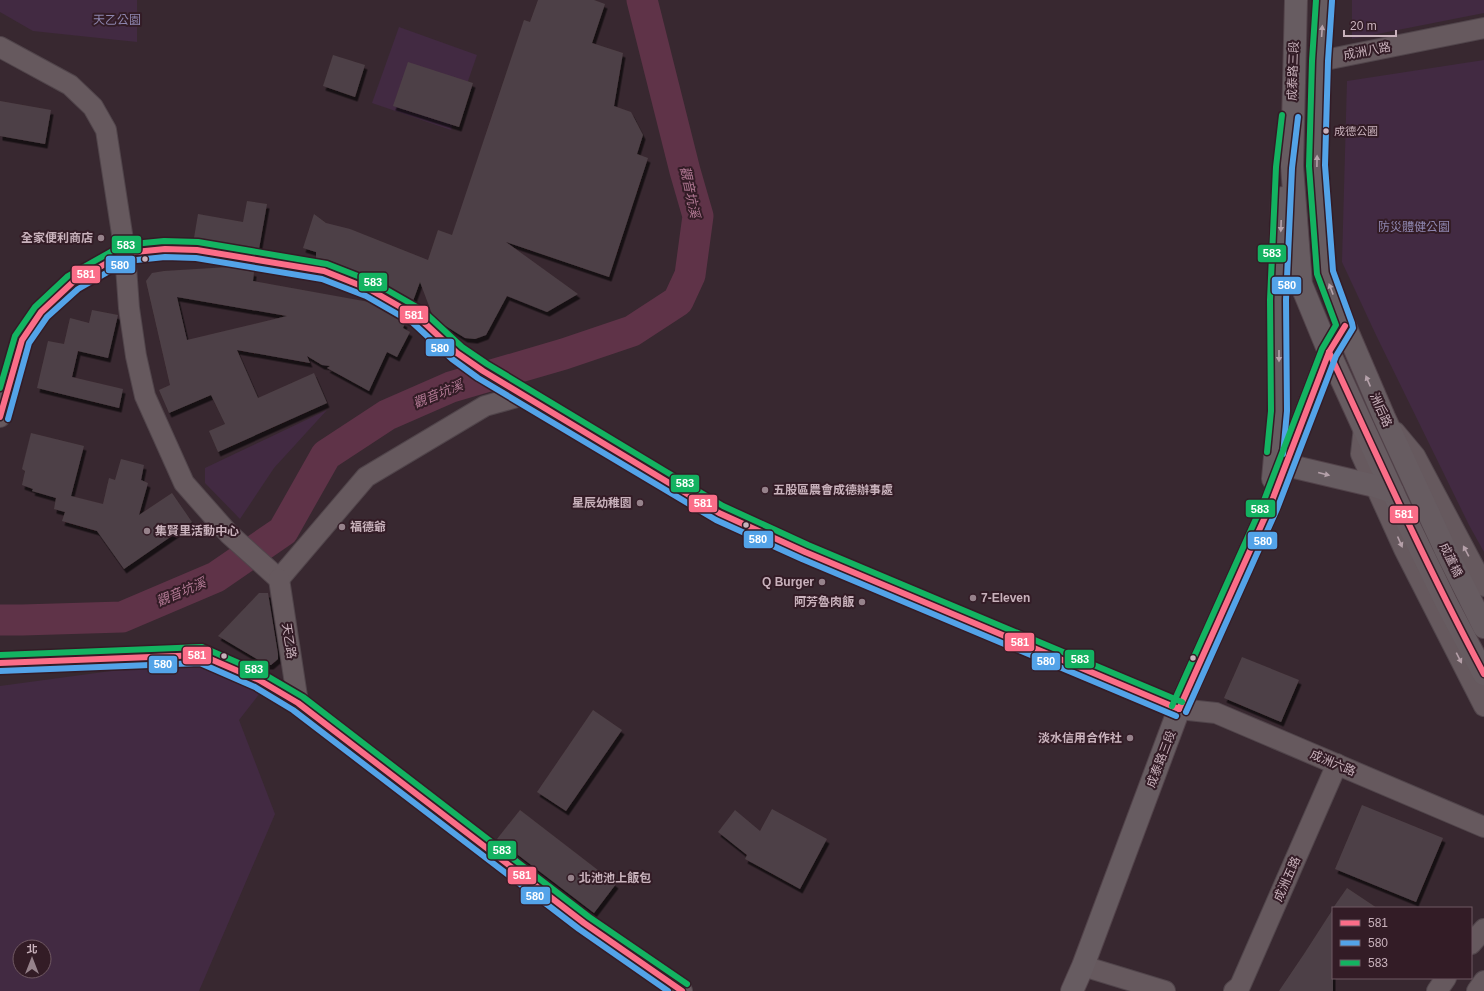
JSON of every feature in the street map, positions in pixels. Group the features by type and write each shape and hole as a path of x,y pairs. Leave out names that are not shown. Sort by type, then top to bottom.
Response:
{"main road":[{"name":"成泰路三段","path":"1296,0 1292,166 1301,284 1329,352"},
{"path":"1324,0 1320,61 1317,165 1325,273 1345,326"},
{"path":"1270,506 1279,411 1278,300 1284,166 1293,90"},
{"name":"成泰路三段","path":"1072,991 1083,966 1179,709 1270,506 1329,352 1345,326"},
{"name":"洲后路","path":"1345,326 1384,417 1420,492"},
{"name":"洲后路","path":"1329,352 1364,427 1388,493"},
{"path":"1286,465 1388,493"},
{"name":"成蘆橋","path":"1420,492 1445,550 1484,627"},
{"name":"成蘆橋","path":"1388,493 1484,674"}],"street":[{"name":"成洲八路","path":"1320,61 1484,28"},
{"path":"0,47 70,85 94,107 106,130 125,253 129,308 136,356 145,396 184,482 229,534 279,580 366,477 485,406 524,395"},
{"name":"成洲六路","path":"125,253 165,249 197,250 260,262 324,271 369,290 418,317 457,353 483,371 719,512 805,552 1179,709 1216,713 1484,827"},
{"path":"0,417 22,340 41,312 73,282 125,253"},
{"path":"1384,417 1415,456 1484,586"},
{"path":"1388,493 1404,549 1484,706"},
{"name":"天乙路","path":"279,580 298,703"},
{"path":"0,663 201,655 259,680 298,703 584,924 682,991"},
{"name":"成洲五路","path":"1234,991 1240,986 1337,764"},
{"path":"1472,943 1484,929"},
{"path":"1083,966 1165,991"},
{"path":"1437,991 1445,979"},
{"path":"1477,991 1484,981"}],"green space":[{"name":"天乙公園","path":"0,0 137,0 137,42 33,31 0,12"},
{"path":"1352,0 1484,0 1484,13 1352,39"},
{"path":"399,27 477,55 451,130 372,103"},
{"name":"防災體健公園","path":"1484,60 1484,552 1469,525 1342,262 1347,81"},
{"path":"327,410 274,468 240,519 205,483 205,468"},
{"path":"185,661 260,693 239,720 275,814 199,991 0,991 0,686"}],"shaded area":[{"path":"638,0 649,0 657,31 646,40"}],"building":[{"path":"538,0 594,0 605,4 592,43 623,53 614,106 631,112 643,135 637,154 648,158 609,277 506,242 578,294 547,312 507,296 486,335 475,339 465,338 444,325 432,314 420,282 413,301 373,278 328,260 316,258 316,252 303,248 314,214 326,223 350,229 428,260 438,230 452,235 524,20 530,22"},
{"path":"333,55 365,65 355,97 323,86"},
{"path":"408,62 473,83 459,127 393,106"},
{"path":"0,101 51,110 45,144 0,136"},
{"path":"247,201 267,204 259,249 194,238 198,214 243,222"},
{"path":"229,267 254,272 253,281 369,302 405,323 403,328 410,332 397,357 387,352 369,391 327,368 330,366 322,365 307,356 310,363 237,350 258,398 314,373 327,403 218,452 209,431 225,424 211,395 169,413 159,390 170,385 146,281 152,273","holes":["177,297 287,316 187,340"]},
{"path":"92,310 118,315 108,358 78,351 72,377 123,389 119,408 37,388 48,341 64,344 70,318 89,323"},
{"path":"31,433 84,446 71,496 103,504 109,478 115,480 121,459 144,465 141,480 148,483 139,515 172,493 192,522 124,569 97,531 62,521 65,512 54,509 56,498 32,491 33,489 22,485 25,471 22,469"},
{"path":"259,593 268,593 278,654 278,659 271,665 267,665 218,636"},
{"path":"1242,657 1299,680 1281,722 1224,698"},
{"path":"593,710 622,730 566,811 537,792"},
{"path":"1362,805 1443,838 1416,902 1335,869"},
{"path":"772,809 827,839 800,889 745,859 747,855 718,832 735,810 760,831"},
{"path":"520,810 616,884 594,913 497,839"},
{"path":"1347,888 1376,907 1334,907"},
{"path":"1332,911 1333,991 1279,991"}],"waterway":[{"name":"觀音坑溪","path":"0,620 122,617 216,577 283,531 326,455 387,415 451,387 564,354 632,331 678,301 690,275 698,216 685,171 642,0"}],"transit line":[{"name":"583","path":"1172,706 1263,503 1322,349 1336,325 1317,274 1309,166 1312,61 1316,0"},
{"name":"580","path":"1186,712 1277,509 1336,356 1353,328 1333,271 1325,165 1328,61 1332,1"},
{"name":"583","path":"1267,452 1271,411 1270,300 1276,167 1282,115"},
{"name":"580","path":"1283,454 1287,411 1286,300 1292,168 1298,117"},
{"name":"583","path":"0,388 15,336 35,307 68,276 123,245 164,241 198,242 327,264 373,282 422,310 462,347 487,364 723,506 808,545 1182,702"},
{"name":"581","path":"0,417 22,340 41,312 73,282 125,253 165,249 197,250 324,271 369,289 418,317 457,353 483,371 719,513 805,552 1179,709"},
{"name":"580","path":"8,419 29,343 47,317 78,289 127,261 165,257 196,258 322,279 366,296 413,323 452,359 478,378 716,520 802,559 1176,716"},
{"name":"581","path":"1179,709 1270,506 1329,352 1345,326"},
{"name":"581","path":"1329,352 1385,474 1484,674"},
{"name":"583","path":"0,655 202,647 262,673 303,697 589,917 687,984"},
{"name":"581","path":"0,663 201,655 259,680 298,703 584,923 682,991"},
{"name":"580","path":"0,671 200,663 255,687 293,710 579,929 668,991"}],"place":[{"name":"成德公園","path":"1326,131"},
{"name":"全家便利商店","path":"101,238"},
{"name":"五股區農會成德辦事處","path":"765,490"},
{"name":"星辰幼稚園","path":"640,503"},
{"name":"福德爺","path":"342,527"},
{"name":"集賢里活動中心","path":"147,531"},
{"name":"Q Burger","path":"822,582"},
{"name":"7-Eleven","path":"973,598"},
{"name":"阿芳魯肉飯","path":"862,602"},
{"name":"淡水信用合作社","path":"1130,738"},
{"name":"北池池上飯包","path":"571,878"}]}
